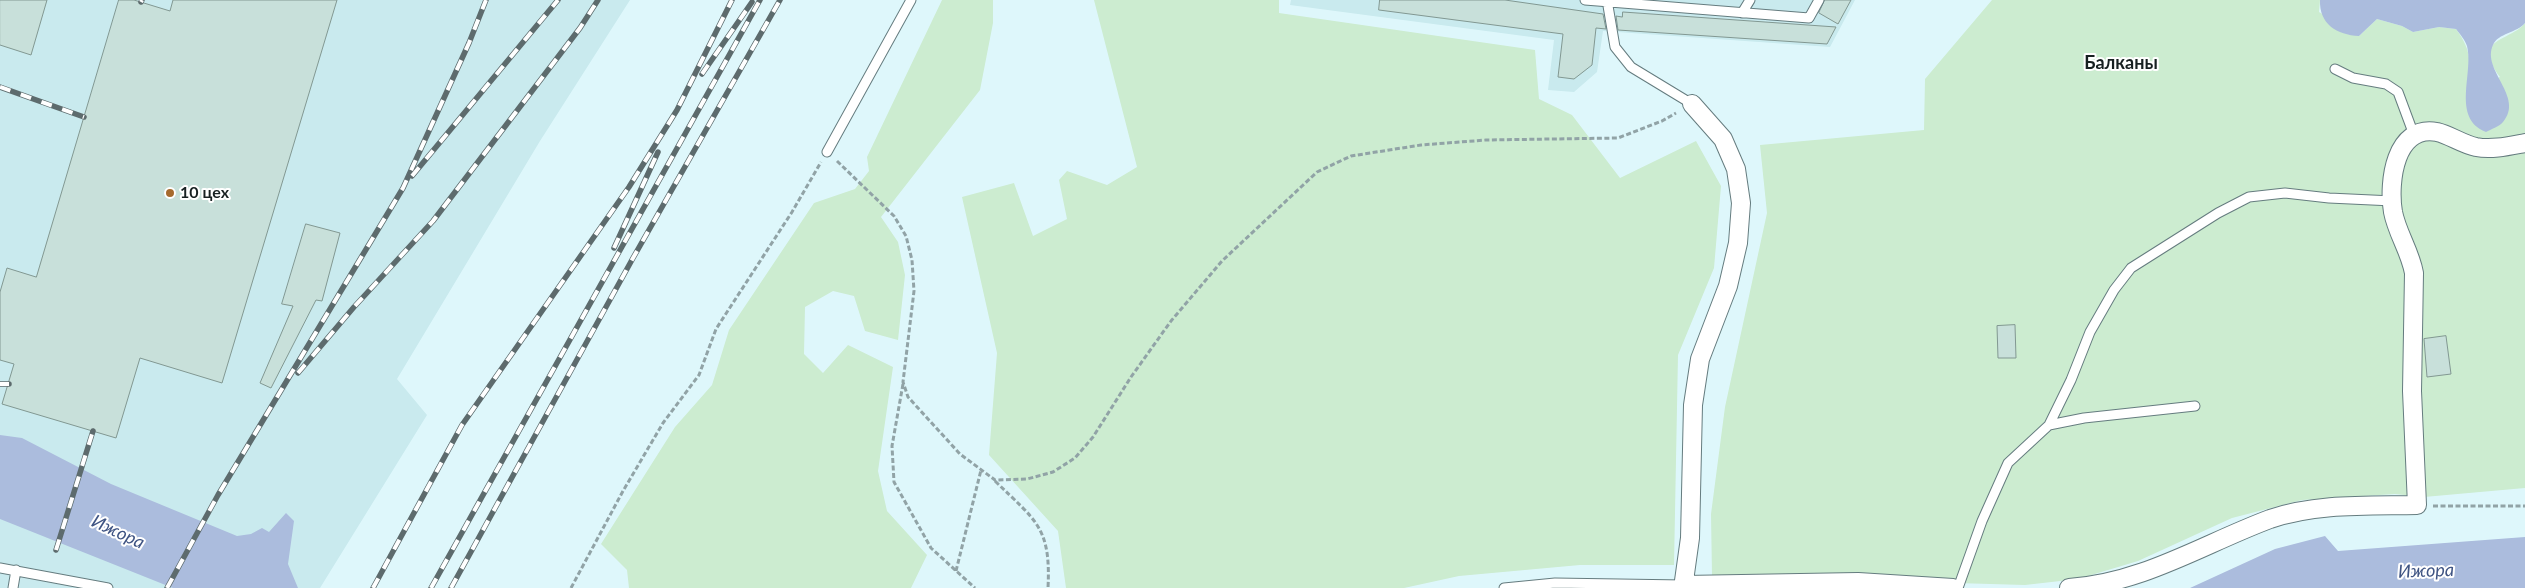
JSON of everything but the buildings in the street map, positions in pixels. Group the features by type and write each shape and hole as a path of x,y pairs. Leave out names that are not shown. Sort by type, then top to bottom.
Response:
{"street":[{"path":"1692,104 1723,139 1736,169 1741,203 1738,244 1728,286 1700,359 1693,405 1690,538 1683,586 1858,582 1953,588"},
{"path":"2070,588 2134,577 2272,519 2321,508 2417,505 2412,381 2414,273 2411,256 2400,235 2393,211 2396,161 2404,142 2414,135 2427,131 2439,132 2476,147 2494,148 2525,143"}],"lane":[{"path":"827,152 911,0"},
{"path":"1585,0 1684,4 1742,13 1810,18 1819,0"},
{"path":"1742,13 1750,0"},
{"path":"1607,1 1615,47 1631,67 1692,104"},
{"path":"2335,69 2353,78 2386,84 2398,92 2414,135"},
{"path":"1958,588 1982,521 2008,463 2048,425 2072,380 2090,332 2114,290 2131,268 2169,243 2249,197 2285,193 2329,198 2393,201"},
{"path":"2048,425 2084,418 2195,406"},
{"path":"0,568 108,588"},
{"path":"13,588 16,570"},
{"path":"1504,588 1556,583 1683,586"}],"path":[{"path":"995,480 1028,479 1053,472 1075,458 1093,438 1131,377 1171,321 1222,261 1317,172 1350,156 1421,145 1486,140 1618,138 1662,122 1692,104"},
{"path":"571,588 622,491 663,423 699,375 716,329 792,212 827,152 894,216 906,236 912,260 914,291 903,382 892,446 894,482 931,548 975,588"},
{"path":"903,382 908,397 960,454 995,480 1030,515 1042,530 1047,545 1048,588"},
{"path":"956,571 982,470"},
{"path":"2417,505 2447,507 2525,506"}],"shaded area":[{"path":"0,0 630,0 540,141 397,379 427,415 320,588 0,588"},
{"path":"1291,0 1855,0 1830,47 1603,31 1597,72 1574,92 1548,90 1554,40 1290,5"}],"green space":[{"path":"942,0 993,0 993,23 980,90 881,217 898,242 905,275 898,340 865,331 854,296 833,291 805,307 804,354 823,373 848,345 893,367 878,471 887,511 927,555 911,588 629,588 627,570 601,544 675,427 712,385 729,330 814,203 855,189 869,171 867,157"},
{"path":"1094,0 1279,0 1279,13 1535,50 1539,99 1572,115 1620,178 1696,141 1721,186 1714,268 1678,355 1674,565 1580,565 1459,576 1404,588 1066,588 1058,531 989,455 997,353 962,197 1014,183 1033,236 1067,219 1059,180 1067,171 1107,185 1137,167"},
{"path":"1992,0 2320,0 2319,12 2359,36 2377,19 2402,26 2413,32 2439,27 2456,29 2462,37 2468,52 2470,67 2466,93 2500,77 2492,64 2491,47 2525,23 2525,488 2424,497 2395,494 2302,500 2232,518 2138,561 2078,579 2025,585 1712,576 1711,514 1725,407 1767,213 1760,145 1924,130 1925,79"}],"water":[{"path":"2320,0 2525,0 2525,23 2495,41 2491,54 2493,64 2509,103 2508,113 2503,122 2486,132 2475,125 2469,117 2466,106 2467,46 2456,29 2439,27 2413,32 2402,26 2377,19 2359,36 2351,35 2331,27 2326,22 2320,8"},
{"name":"Ижора","path":"0,435 22,438 111,484 237,536 251,534 262,528 269,532 286,513 294,521 288,564 298,588 173,588 0,519"},
{"name":"Ижора","path":"2325,536 2338,551 2525,537 2525,588 2190,588 2275,549"}],"railway":[{"path":"167,588 218,495 403,188 469,43 486,0"},
{"path":"412,176 558,0"},
{"path":"298,373 354,307 433,221 580,28 598,0"},
{"path":"373,588 462,425 629,187 677,110 732,0"},
{"path":"431,588 760,0"},
{"path":"451,588 633,258 780,0"},
{"path":"702,74 752,2"},
{"path":"0,87 84,117"},
{"path":"614,248 658,152"},
{"path":"0,384 9,384"},
{"path":"56,550 93,431"}],"place":[{"name":"10 цех","path":"170,193"}],"district":[{"name":"Балканы","path":"2121,63"}]}
